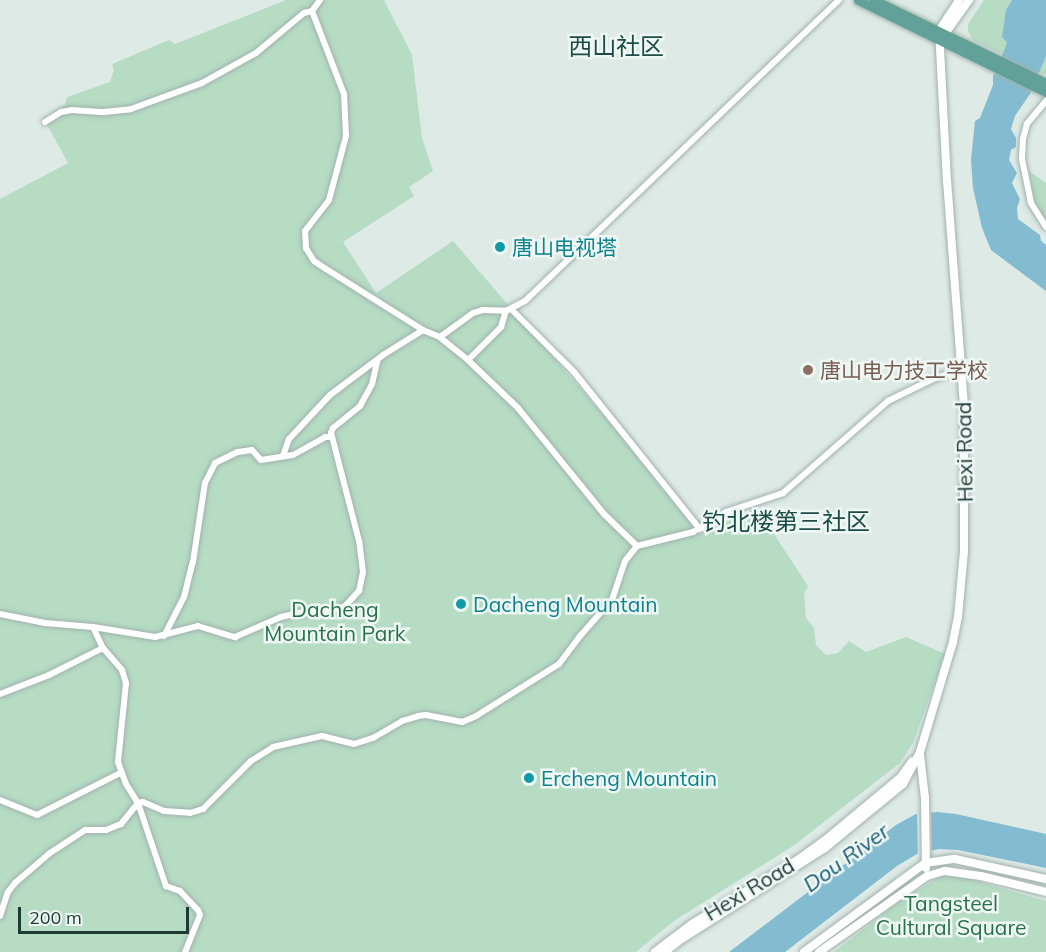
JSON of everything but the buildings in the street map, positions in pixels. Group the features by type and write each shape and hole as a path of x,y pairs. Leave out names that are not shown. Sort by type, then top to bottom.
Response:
{"main road":[{"path":"858,0 942,35"},
{"path":"874,0 1046,92"}],"street":[{"path":"45,122 61,111 104,112 131,109 202,83 256,53 304,13 312,11 320,0"},
{"path":"440,338 473,313 483,310 509,310 525,301 839,0"},
{"path":"942,35 959,0"},
{"path":"942,35 969,0"},
{"path":"312,11 344,94 346,136 329,200 305,231 306,248 314,261 423,330 440,338 468,360 518,408 604,514 637,546"},
{"name":"Hexi Road","path":"665,952 680,940 825,849 903,784 920,752 958,616 964,551 966,474 962,369 947,182 942,35"},
{"path":"1046,92 1028,124 1023,139 1022,159 1031,203 1046,227"},
{"path":"468,360 501,327 509,310"},
{"path":"509,310 574,372 700,529"},
{"path":"283,456 289,439 330,395 423,330"},
{"path":"0,614 45,623 93,627 155,637 192,626 235,638 280,617 340,609 359,591 363,572 359,541 331,437 333,428 360,406 372,384 377,362"},
{"path":"0,916 8,892 15,883 50,853 85,830 106,830 121,824 138,803 142,802 164,811 190,813 203,809 251,761 273,747 322,736 354,744 373,738 402,721 418,716 426,715 462,722 476,716 559,664 612,600 625,561 637,546 700,529 726,512 783,493 888,402 933,379 962,369"},
{"path":"164,636 184,597 193,562 204,483 215,463 238,452 252,450 261,460 283,456 301,451 325,437 331,437"},
{"path":"93,627 103,648 117,663 126,683 118,762 120,773 138,803 166,886 180,891 200,915 185,952"},
{"path":"0,694 49,675 103,648"},
{"path":"920,752 927,876"},
{"name":"Hexi Road","path":"655,952 692,924 799,860 901,777 920,752"},
{"path":"0,800 37,814 120,773"},
{"path":"804,952 925,860 955,859 1046,879"},
{"path":"819,952 927,876 945,871 981,876 1046,892"}],"green space":[{"name":"Dacheng Mountain Park","path":"286,0 384,0 412,55 422,138 433,171 409,187 414,196 343,242 376,293 453,241 617,431 699,534 757,508 808,586 804,594 806,618 814,628 816,645 826,655 838,653 849,641 866,652 906,637 945,654 913,743 900,763 793,846 674,921 636,952 0,952 0,199 68,163 44,119 65,105 67,97 110,82 114,70 112,64 169,40 175,44"},
{"path":"984,0 1046,0 1046,75 973,40 968,31 968,24"},
{"path":"1029,171 1046,183 1046,221 1039,214 1034,201"},
{"name":"Tangsteel Cultural Square","path":"941,876 959,876 1046,901 1046,952 834,952 900,901"}],"water":[{"path":"1012,0 1046,0 1046,56 1030,94 1015,116 1011,129 1016,138 1016,147 1011,150 1009,160 1017,173 1012,183 1020,199 1017,208 1018,219 1040,235 1041,241 1046,245 1046,291 991,250 982,228 973,188 971,160 975,121 980,118 993,85 993,76 1007,42 1002,37 1006,10"},
{"path":"937,812 1046,834 1046,868 958,850 939,849 917,854 897,866 785,952 729,952 896,825 916,814"}],"pier":[{"path":"917,810 931,810 932,854 918,854"}],"place":[{"name":"唐山电视塔","path":"500,247"},
{"name":"唐山电力技工学校","path":"808,370"},
{"name":"Dacheng Mountain","path":"461,604"},
{"name":"Ercheng Mountain","path":"529,778"}],"district":[{"name":"西山社区","path":"616,47"},
{"name":"钓北楼第三社区","path":"786,522"}],"water label":[{"name":"Dou River","path":"846,858"}]}
